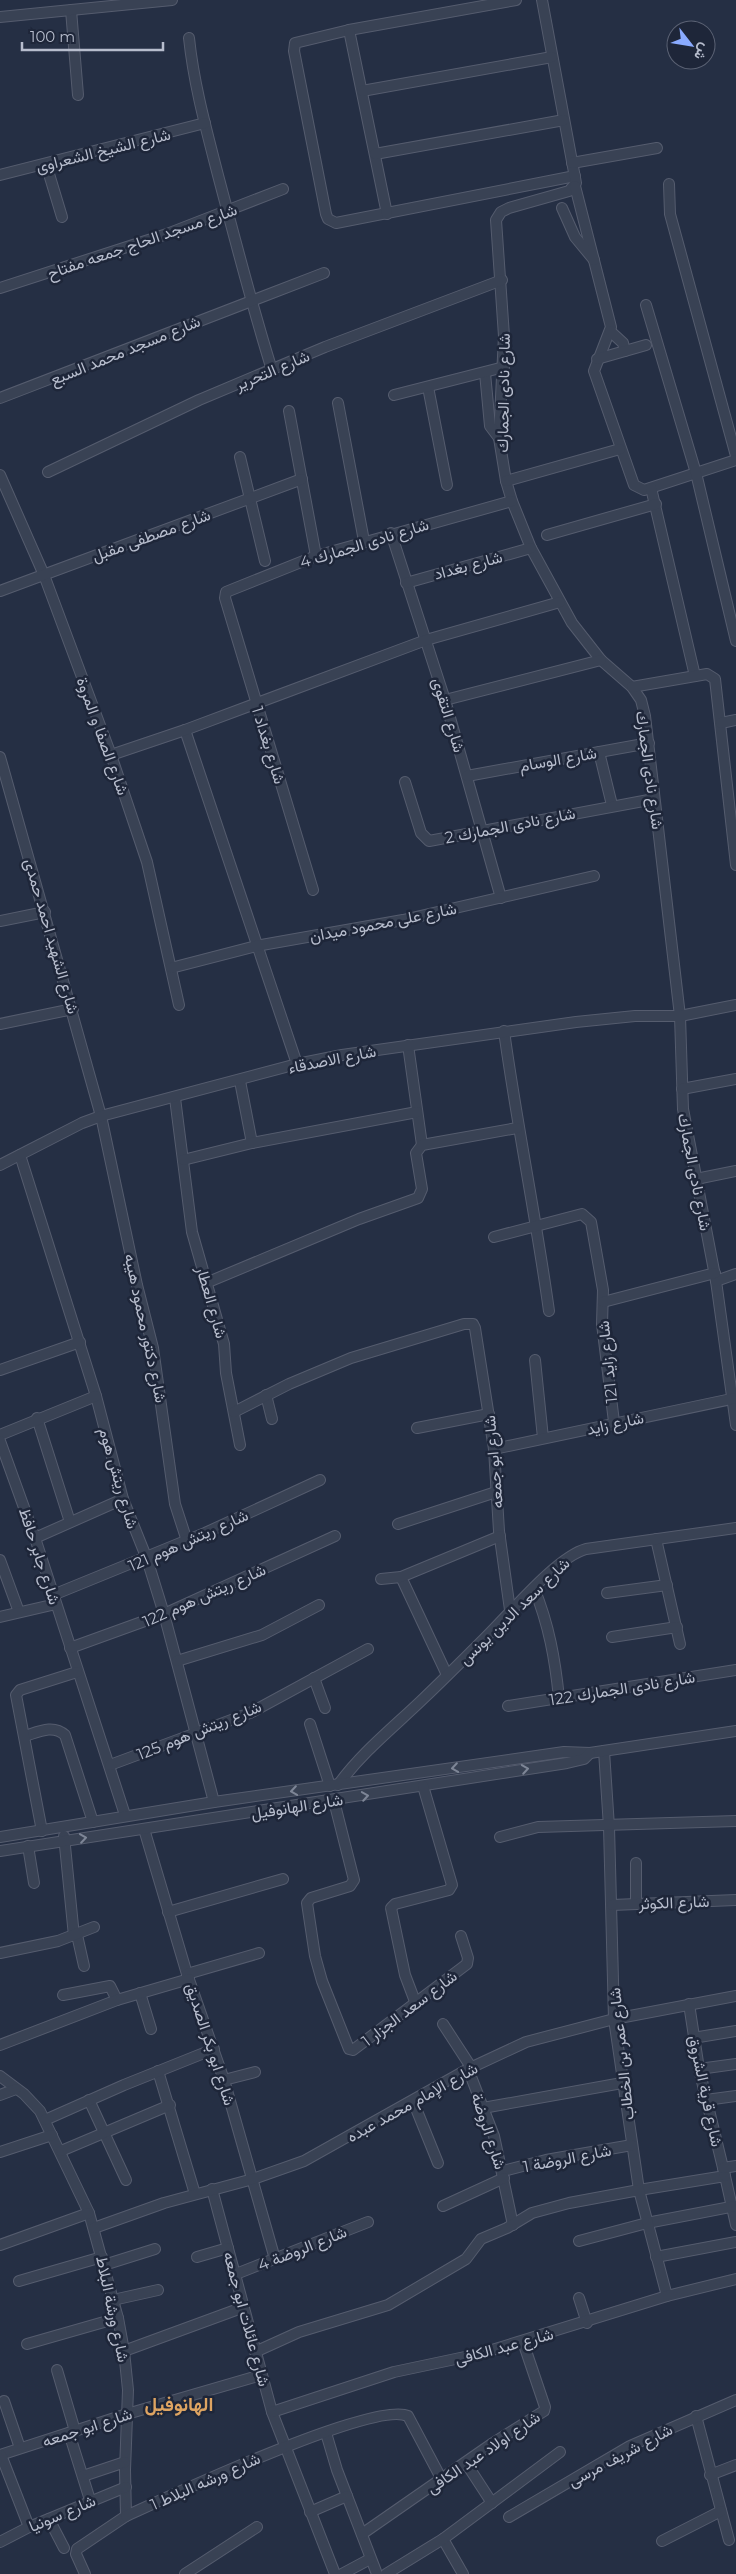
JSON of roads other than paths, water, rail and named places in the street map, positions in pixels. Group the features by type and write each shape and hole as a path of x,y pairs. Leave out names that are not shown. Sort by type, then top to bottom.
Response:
{"street":[{"path":"0,17 172,0"},
{"path":"516,0 299,40 294,46 326,214 328,219 336,223 575,181"},
{"path":"542,0 575,181 610,331 623,343 625,351"},
{"path":"71,10 78,95"},
{"path":"349,30 387,214"},
{"path":"189,38 192,66 205,124 250,300 272,370"},
{"path":"362,91 552,57"},
{"path":"375,154 564,120"},
{"name":"شارع الشيخ الشعراوى","path":"0,175 205,124"},
{"path":"572,163 657,148"},
{"path":"46,164 62,217"},
{"name":"شارع نادى الجمارك","path":"575,181 570,191 501,212 496,220 495,230 502,280 504,368 499,438 506,481 512,502 531,548 560,602 585,642 601,660 632,687 640,700 649,743 680,1016 682,1089 689,1150 715,1277 734,1399 736,1425"},
{"path":"670,184 670,214 736,456"},
{"name":"شارع مسجد الحاج جمعه مفتاح","path":"0,288 116,252 228,212 283,189"},
{"path":"562,208 575,237 595,261"},
{"name":"شارع مسجد محمد السبع","path":"0,398 324,273"},
{"name":"شارع التحرير","path":"48,472 199,400 502,280"},
{"path":"646,305 696,474 736,641"},
{"path":"610,331 597,359 594,371 634,485 644,490 736,460"},
{"path":"597,359 646,345"},
{"path":"394,395 504,368"},
{"path":"485,373 490,426 499,438"},
{"path":"428,387 447,485"},
{"path":"338,403 364,541"},
{"path":"289,411 316,556"},
{"path":"506,481 620,449"},
{"path":"240,457 265,561"},
{"name":"شارع الصفا و المروة","path":"0,475 44,575 111,755 147,862 180,1005"},
{"name":"شارع مصطفى مقبل","path":"0,591 302,478"},
{"path":"651,488 695,676"},
{"name":"شارع نادى الجمارك 4","path":"225,598 224,595 229,589 316,556 391,533 512,502"},
{"path":"547,535 656,504"},
{"name":"شارع التقوى","path":"391,533 445,700 501,898"},
{"name":"شارع بغداد","path":"406,582 531,548"},
{"name":"شارع بغداد 1","path":"225,598 313,890"},
{"path":"111,755 185,730 426,640 560,602"},
{"path":"445,700 601,660"},
{"path":"632,687 707,674 715,679 732,786 736,865"},
{"path":"721,723 736,720"},
{"path":"185,730 297,1064"},
{"name":"شارع الوسام","path":"467,776 649,743"},
{"path":"599,752 612,805"},
{"name":"شارع الشهيد احمد حمدى","path":"0,757 73,1010 101,1116"},
{"name":"شارع نادى الجمارك 2","path":"405,782 424,838 434,841 612,805 654,799"},
{"name":"شارع على محمود ميدان","path":"171,968 256,946 403,920 594,876"},
{"path":"0,921 45,912"},
{"name":"شارع الاصدقاء","path":"0,1165 82,1123 101,1116 240,1081 297,1064 504,1031 635,1016 680,1016 736,1005"},
{"path":"0,1024 73,1010"},
{"path":"504,1031 517,1128 538,1226 549,1311"},
{"path":"408,1045 422,1145"},
{"path":"682,1089 736,1079"},
{"path":"240,1081 252,1143"},
{"name":"شارع العطار","path":"175,1098 192,1232 224,1344 226,1374 240,1445"},
{"path":"183,1160 252,1143 417,1112"},
{"name":"شارع دكتور محمود هيبه","path":"101,1116 137,1285 153,1348 175,1504 188,1541"},
{"path":"206,1283 359,1220 418,1198 422,1189 416,1153 422,1145 517,1128"},
{"name":"شارع ريتش هوم","path":"20,1154 80,1342 123,1499 147,1559 164,1614 214,1802"},
{"path":"696,1179 736,1171"},
{"name":"شارع زايد 121","path":"538,1226 582,1214 589,1218 600,1270 603,1302 602,1324 614,1422"},
{"path":"494,1238 538,1226"},
{"path":"603,1302 736,1274"},
{"name":"شارع ابو جمعه","path":"266,1395 351,1358 464,1324 473,1324 494,1449 500,1536 510,1610"},
{"path":"0,1370 80,1342"},
{"path":"535,1360 543,1438"},
{"path":"234,1412 266,1395 272,1419"},
{"path":"0,1435 37,1418 96,1396"},
{"name":"شارع زايد","path":"494,1449 614,1422 734,1399"},
{"path":"417,1428 489,1414"},
{"path":"37,1418 70,1522"},
{"name":"شارع جابر حافظ","path":"0,1441 35,1538 125,1815"},
{"name":"شارع ريتش هوم 121","path":"0,1617 55,1600 320,1480"},
{"path":"398,1524 496,1492"},
{"path":"35,1538 123,1499"},
{"name":"شارع سعد الدين يونس","path":"334,1785 372,1744 486,1637 510,1610 578,1551 736,1528"},
{"name":"شارع ريتش هوم 122","path":"70,1648 164,1614 335,1536"},
{"path":"381,1579 401,1577 500,1536"},
{"path":"656,1539 680,1644"},
{"path":"0,1560 20,1612"},
{"path":"401,1577 447,1674"},
{"path":"607,1593 667,1585"},
{"path":"534,1588 551,1637 559,1698"},
{"path":"177,1661 262,1635 318,1605"},
{"path":"612,1637 676,1627"},
{"name":"شارع ريتش هوم 125","path":"110,1766 250,1713 368,1649"},
{"name":"شارع نادى الجمارك 122","path":"508,1706 736,1670"},
{"path":"42,1831 17,1692 77,1672"},
{"path":"314,1678 325,1708"},
{"path":"310,1724 334,1785"},
{"path":"25,1736 53,1729 60,1730 65,1735 93,1822"},
{"name":"شارع الهانوفيل","path":"0,1837 125,1815 214,1802 564,1752 590,1753 736,1730"},
{"name":"شارع عمر بن الخطاب","path":"604,1751 612,1905 614,2019 639,2190 667,2296"},
{"name":"شارع الهانوفيل","path":"0,1851 334,1801 576,1762 584,1759 590,1753"},
{"path":"416,2004 405,1975 391,1908 394,1904 449,1890 452,1885 424,1786"},
{"name":"شارع سعد الجزار 1","path":"334,1801 354,1880 350,1886 311,1898 307,1903 322,1981 351,2051 467,1964 468,1958 461,1936"},
{"path":"500,1837 538,1827 609,1827 736,1821"},
{"path":"63,1827 76,1935 84,1966"},
{"name":"شارع ابو بكر الصديق","path":"144,1829 188,1976 224,2080 275,2259"},
{"path":"28,1846 34,1883"},
{"path":"636,1863 636,1904"},
{"path":"168,1912 283,1879"},
{"name":"شارع الكوثر","path":"612,1905 736,1900"},
{"path":"0,1951 76,1935 94,1927"},
{"path":"0,2045 117,2000 259,1953"},
{"path":"63,1995 110,1986 117,2000"},
{"path":"140,1993 151,2030"},
{"name":"شارع الإمام محمد عبده","path":"94,2228 195,2194 252,2179 315,2156 470,2068 538,2038 614,2019 736,1996"},
{"name":"شارع قرية الشروق","path":"689,2004 699,2069 724,2172"},
{"name":"شارع الروضة","path":"443,2024 470,2068 494,2136 513,2225"},
{"path":"693,2038 736,2031"},
{"path":"45,2120 158,2070 214,2049"},
{"path":"699,2069 736,2064"},
{"path":"158,2070 195,2194"},
{"path":"224,2080 254,2072"},
{"name":"شارع ورشة البلاط","path":"0,2076 33,2103 45,2120 61,2151 94,2228 114,2300 124,2351 128,2390 125,2462 126,2516"},
{"path":"483,2108 622,2083"},
{"path":"0,2095 16,2089"},
{"path":"706,2100 736,2096"},
{"path":"89,2100 126,2180"},
{"path":"413,2100 438,2163"},
{"path":"61,2151 104,2131 170,2105"},
{"path":"0,2152 52,2135"},
{"name":"شارع الروضة 1","path":"442,2206 503,2175 546,2160 632,2145"},
{"path":"256,2352 299,2332 388,2305 466,2259 481,2239 513,2225 532,2213 568,2203 724,2172 736,2166"},
{"path":"724,2172 734,2206 736,2225"},
{"name":"شارع عائلات ابو جمعه","path":"212,2190 272,2412 284,2447 335,2574"},
{"path":"579,2241 647,2223 734,2206"},
{"path":"0,2245 89,2213"},
{"name":"شارع الروضة 4","path":"236,2274 368,2222"},
{"path":"656,2257 736,2242"},
{"path":"197,2257 228,2248"},
{"path":"20,2281 155,2249"},
{"name":"شارع عبد الكافى","path":"272,2412 394,2372 479,2354 523,2342 667,2296 736,2279"},
{"path":"114,2300 158,2290"},
{"path":"579,2298 587,2322"},
{"path":"124,2351 244,2307"},
{"path":"27,2344 118,2318"},
{"name":"شارع اولاد عبد الكافى","path":"362,2534 545,2410 523,2342"},
{"path":"57,2370 90,2500"},
{"name":"شارع ابو جمعه","path":"1,2455 127,2414 261,2375"},
{"name":"شارع شريف مرسى","path":"509,2517 630,2446 736,2400"},
{"path":"4,2401 20,2448"},
{"name":"شارع ورشه البلاط 1","path":"126,2516 284,2447 369,2418 404,2414 408,2416 442,2480"},
{"path":"696,2416 710,2475 729,2540"},
{"path":"326,2433 347,2496 377,2574"},
{"path":"386,2574 443,2539 560,2452"},
{"path":"1,2455 29,2527"},
{"path":"83,2476 125,2462"},
{"path":"466,2463 492,2503"},
{"path":"710,2475 736,2465"},
{"name":"شارع سونيا","path":"0,2542 90,2500 126,2487"},
{"path":"310,2512 347,2496"},
{"path":"662,2541 721,2511"},
{"path":"85,2574 76,2554 77,2549 126,2516"},
{"path":"49,2518 64,2548"},
{"path":"185,2574 257,2527"},
{"path":"443,2539 463,2574"},
{"path":"342,2574 370,2559"}],"district":[{"name":"الهانوفيل","path":"179,2404"}]}
